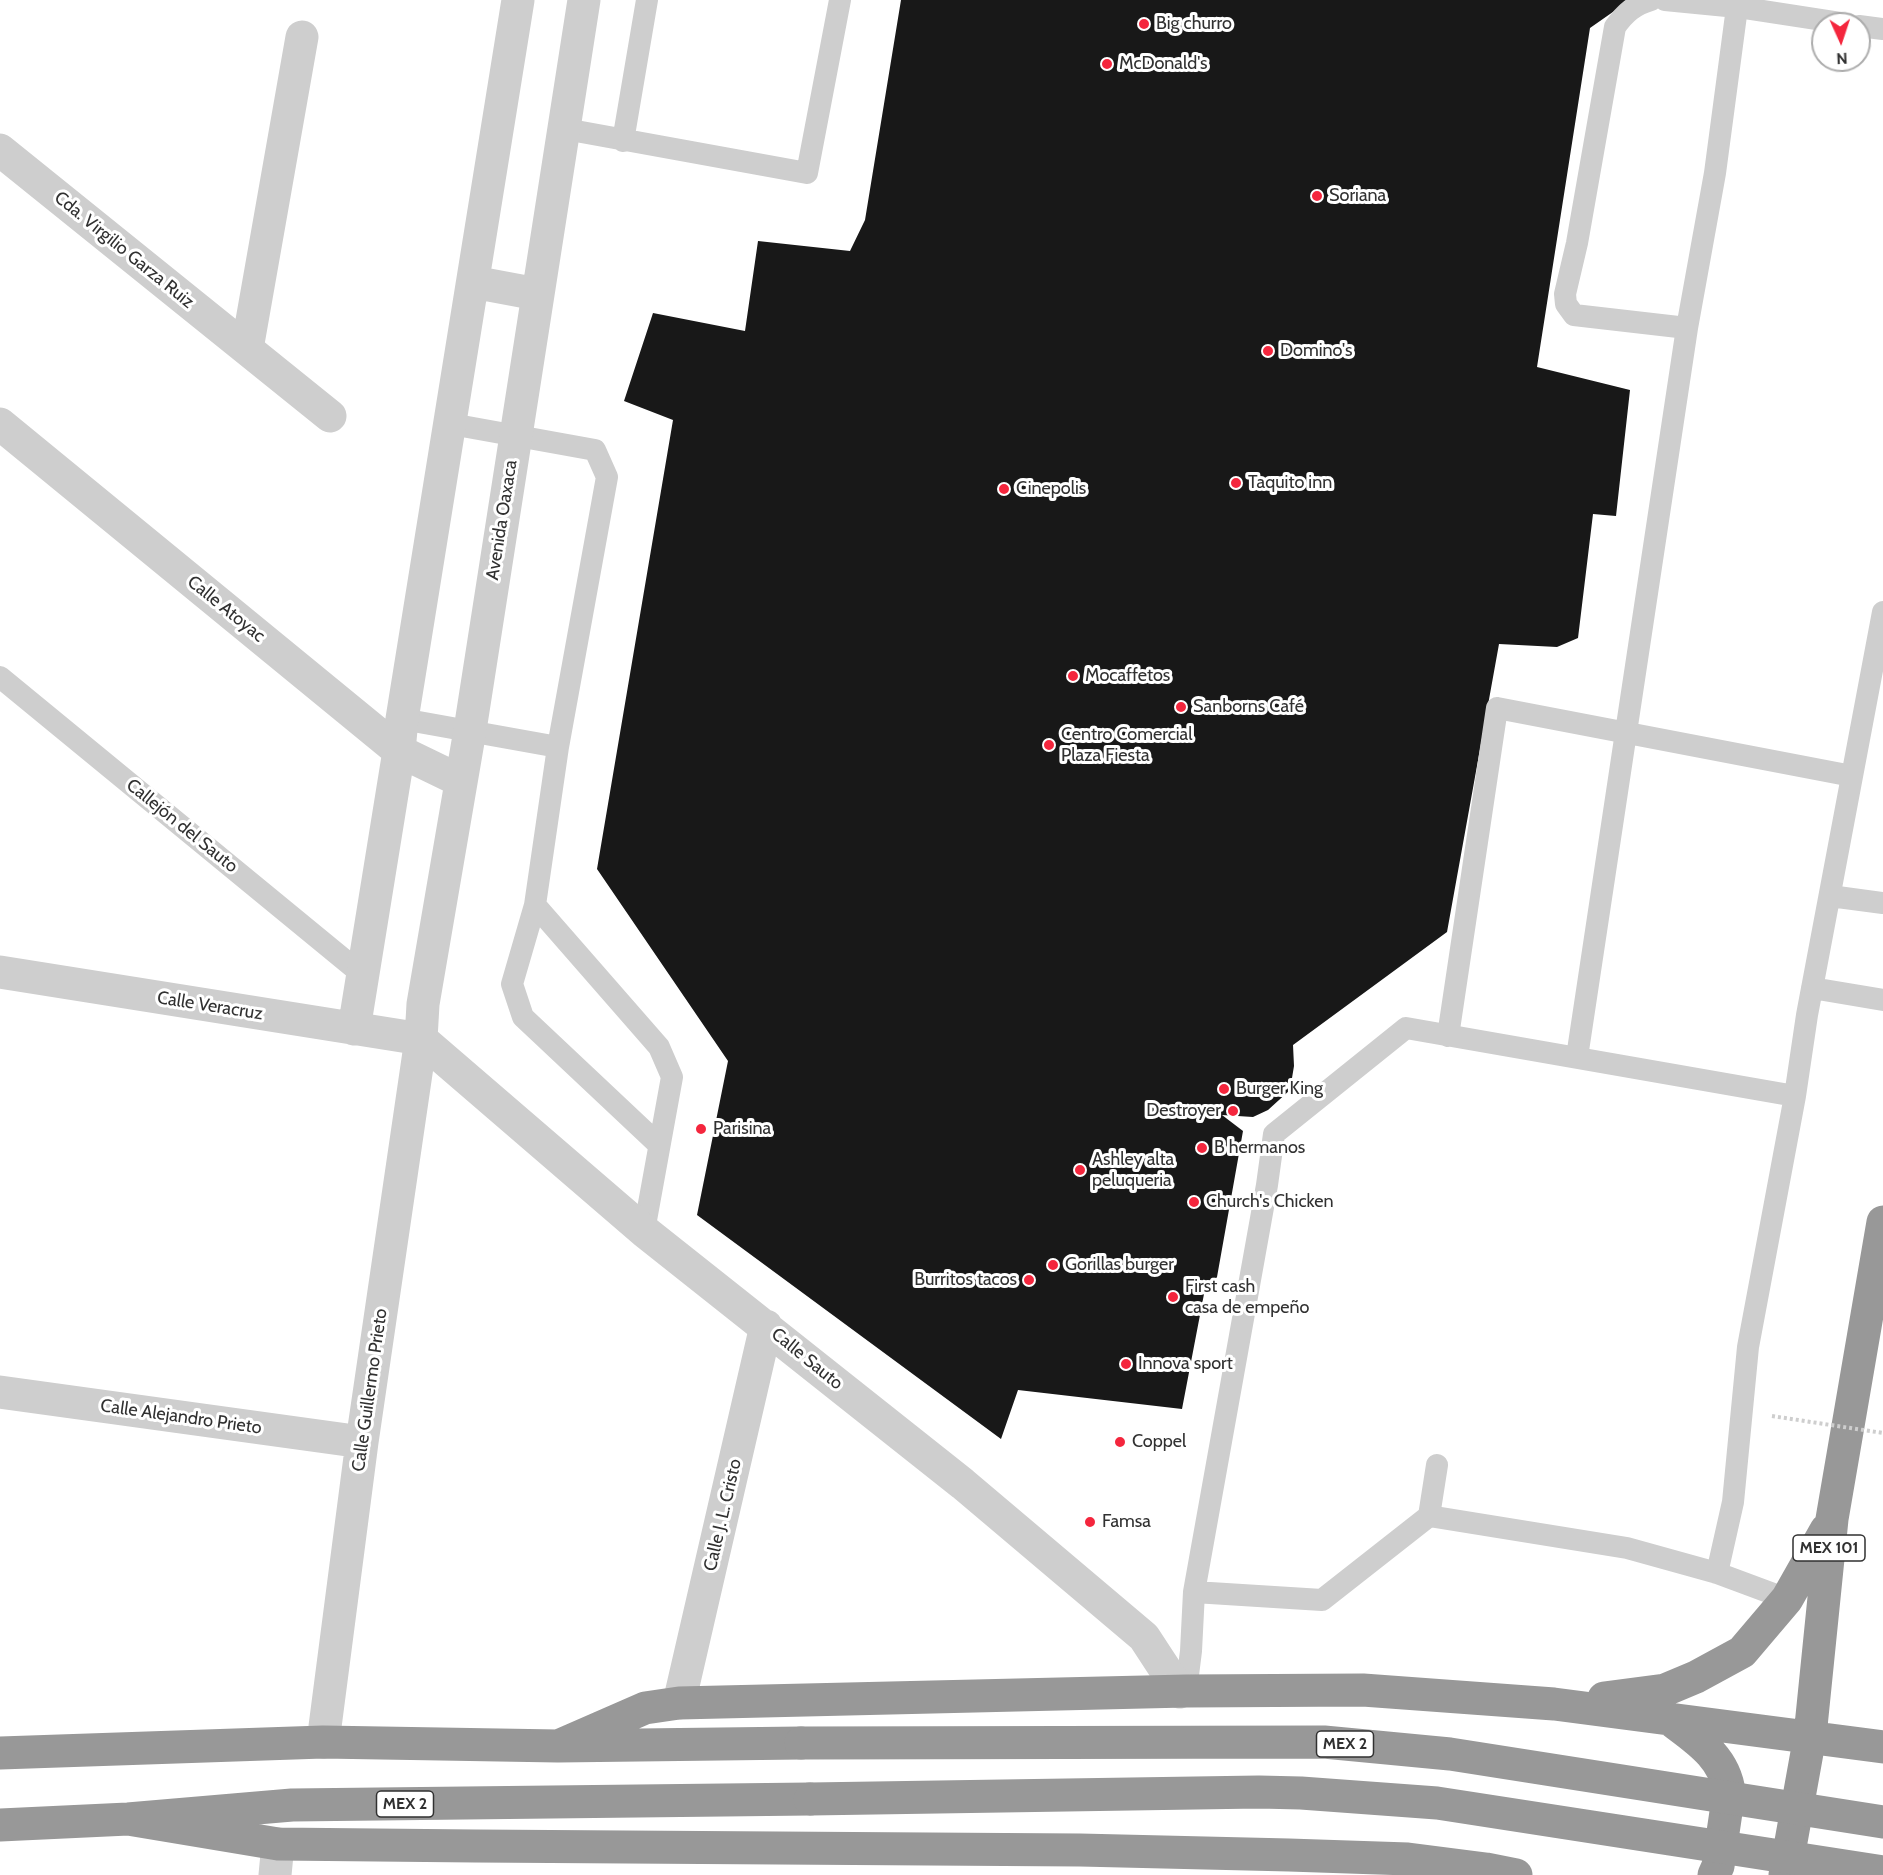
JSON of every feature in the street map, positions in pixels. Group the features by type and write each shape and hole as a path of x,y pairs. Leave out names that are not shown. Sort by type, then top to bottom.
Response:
{"highway":[{"name":"MEX 101","path":"1785,1875 1810,1736 1832,1519 1883,1222"},
{"path":"1554,1704 1665,1690 1696,1677 1742,1652 1787,1599 1832,1519"},
{"path":"558,1746 645,1708 679,1703 1183,1691 1364,1690 1554,1704 1883,1747"},
{"path":"1668,1718 1704,1746 1721,1766 1728,1783 1729,1792 1718,1866 1714,1875"},
{"name":"MEX 2","path":"0,1753 323,1742 558,1746 1324,1742 1450,1754 1883,1822"},
{"name":"MEX 2","path":"0,1825 128,1820 292,1805 1259,1792 1324,1794 1437,1803 1883,1872"},
{"path":"128,1820 277,1859 475,1846 1080,1850 1486,1869 1516,1875"}],"street":[{"path":"354,1029 518,0"},
{"name":"Avenida Oaxaca","path":"421,1040 423,1004 470,730 584,0"},
{"path":"248,349 302,37"},
{"name":"Cda. Virgilio Garza Ruiz","path":"0,150 330,416"},
{"path":"473,282 537,294"},
{"name":"Calle Atoyac","path":"0,424 399,751 461,780"},
{"name":"Calle Veracruz","path":"0,972 421,1040"},
{"name":"Calle Sauto","path":"421,1040 644,1231 963,1484 1144,1637 1183,1691"},
{"name":"Calle Guillermo Prieto","path":"323,1742 362,1442 421,1040"},
{"name":"Calle J. L. Cristo","path":"679,1703 766,1326"},
{"name":"Calle Alejandro Prieto","path":"0,1392 362,1442"}],"lane":[{"path":"622,141 647,0"},
{"path":"565,129 807,173 840,0"},
{"path":"1651,0 1638,3 1615,27 1577,243 1565,294 1566,304 1575,315 1687,328"},
{"path":"1665,0 1737,3 1811,17"},
{"path":"1577,1057 1687,328 1715,173 1737,3"},
{"path":"451,424 595,450 608,477 558,747 535,905 512,984 523,1017 658,1144"},
{"path":"1717,1573 1732,1502 1748,1347 1795,1096 1812,988 1883,612"},
{"name":"Callejón del Sauto","path":"0,677 364,976"},
{"path":"1448,1036 1497,708 1852,776"},
{"path":"402,719 558,747"},
{"path":"1830,896 1883,903"},
{"path":"535,905 658,1047 672,1077 644,1231"},
{"path":"1812,988 1883,1000"},
{"path":"1183,1691 1191,1651 1194,1592 1267,1185 1274,1134 1406,1028 1795,1096"},
{"path":"1194,1592 1322,1600 1429,1516 1437,1465"},
{"path":"1429,1516 1627,1548 1717,1573 1787,1599"}],"path":[{"path":"1772,1416 1883,1433"}],"building":[{"name":"Centro Comercial Plaza Fiesta","path":"901,0 1630,0 1590,28 1537,367 1630,390 1616,516 1593,514 1578,638 1557,647 1499,644 1447,932 1293,1045 1294,1066 1290,1090 1268,1110 1253,1117 1222,1115 1243,1131 1217,1277 1204,1294 1182,1409 1018,1390 1001,1439 697,1215 728,1061 597,869 673,420 624,401 653,313 745,331 758,241 850,251 865,220"}],"place":[{"name":"Big churro","path":"1144,24"},
{"name":"McDonald's","path":"1107,64"},
{"name":"Soriana","path":"1317,196"},
{"name":"Domino's","path":"1268,351"},
{"name":"Taquito inn","path":"1236,483"},
{"name":"Cinepolis","path":"1004,489"},
{"name":"Mocaffetos","path":"1073,676"},
{"name":"Sanborns Café","path":"1181,707"},
{"name":"Centro Comercial Plaza Fiesta","path":"1049,745"},
{"name":"Burger King","path":"1224,1089"},
{"name":"Destroyer","path":"1233,1111"},
{"name":"Parisina","path":"701,1129"},
{"name":"B hermanos","path":"1202,1148"},
{"name":"Ashley alta peluqueria","path":"1080,1170"},
{"name":"Church's Chicken","path":"1194,1202"},
{"name":"Gorillas burger","path":"1053,1265"},
{"name":"Burritos tacos","path":"1029,1280"},
{"name":"First cash casa de empeño","path":"1173,1297"},
{"name":"Innova sport","path":"1126,1364"},
{"name":"Coppel","path":"1120,1442"},
{"name":"Famsa","path":"1090,1522"}]}
